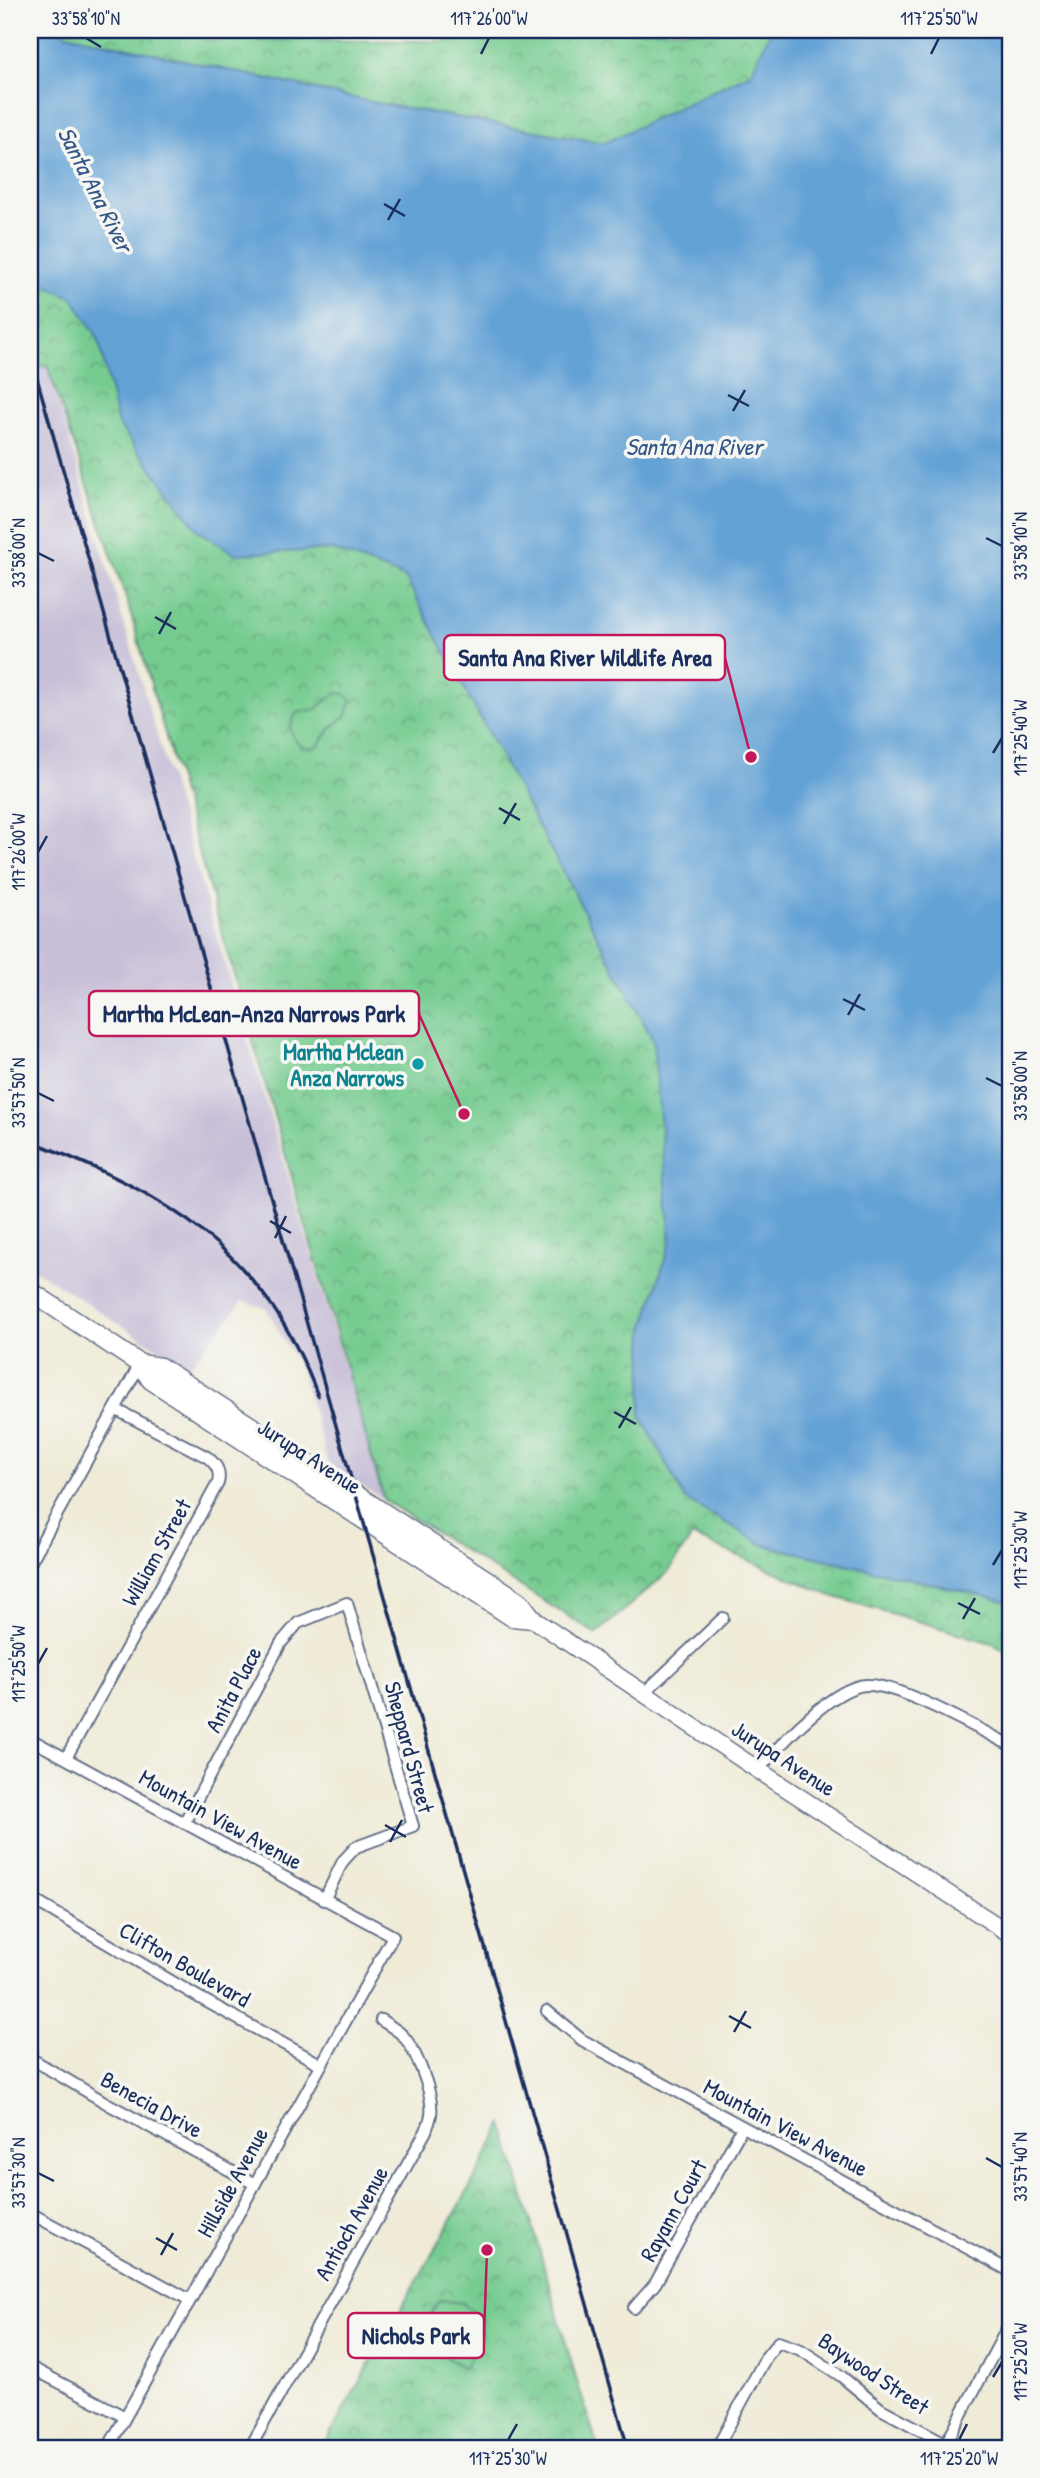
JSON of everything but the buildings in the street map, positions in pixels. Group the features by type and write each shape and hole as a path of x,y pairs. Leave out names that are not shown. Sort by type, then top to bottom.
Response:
{"main road":[{"name":"Jurupa Avenue","path":"30,1291 141,1364 151,1380 490,1603 512,1617 533,1619 1010,1934"}],"street":[{"path":"30,1563 141,1364"},
{"name":"William Street","path":"66,1758 220,1476 215,1464 207,1457 116,1409"},
{"name":"Anita Place","path":"184,1823 281,1643 298,1623 347,1603"},
{"name":"Sheppard Street","path":"324,1899 343,1861 356,1847 413,1826 347,1603"},
{"path":"643,1694 723,1618"},
{"path":"758,1770 791,1733 844,1691 866,1685 892,1688 1010,1745"},
{"name":"Mountain View Avenue","path":"30,1739 393,1936"},
{"name":"Clifton Boulevard","path":"30,1898 200,1998 320,2064"},
{"name":"Hillside Avenue","path":"108,2448 393,1936"},
{"name":"Mountain View Avenue","path":"547,2011 582,2040 1010,2272"},
{"name":"Antioch Avenue","path":"250,2448 426,2130 431,2114 430,2097 409,2044 400,2033 381,2020"},
{"name":"Benecia Drive","path":"30,2058 108,2104 255,2183"},
{"name":"Rayann Court","path":"635,2308 655,2284 742,2128"},
{"path":"30,2213 190,2300"},
{"path":"944,2446 1010,2323"},
{"name":"Baywood Street","path":"720,2446 766,2357 778,2342 802,2350 841,2376 881,2409 944,2446"},
{"path":"30,2367 125,2417"}],"shaded area":[{"path":"47,364 384,1500 329,1465 301,1371 266,1308 243,1301 188,1368 30,1267 30,370"}],"green space":[{"name":"Santa Ana River","path":"30,30 184,30 206,40 461,41 479,30 1010,30 1010,1653 992,1643 832,1596 692,1536 668,1572 596,1634 384,1500 128,604 47,365 30,370"},
{"path":"336,693 345,694 351,700 347,715 331,728 317,747 299,744 290,728 295,715 316,709"},
{"path":"503,2124 598,2448 322,2448 473,2182"},
{"path":"439,2300 463,2303 480,2318 481,2335 465,2368 427,2347 421,2339 421,2332"}],"water":[{"name":"Santa Ana River","path":"30,30 60,30 66,34 376,103 604,143 751,73 771,30 1010,30 1010,1602 764,1545 685,1499 641,1416 644,1329 671,1239 653,1040 405,577 333,550 235,554 198,530 118,424 98,338 73,298 40,282 30,283"}],"railway":[{"path":"30,354 628,2448"},
{"path":"30,1141 126,1183 168,1207 206,1234 240,1266 270,1302 296,1346 318,1396"}],"place":[{"name":"Santa Ana River Wildlife Area","path":"751,757"},
{"name":"Martha Mclean Anza Narrows","path":"418,1064"},
{"name":"Martha McLean-Anza Narrows Park","path":"464,1114"},
{"name":"Nichols Park","path":"487,2250"}]}
